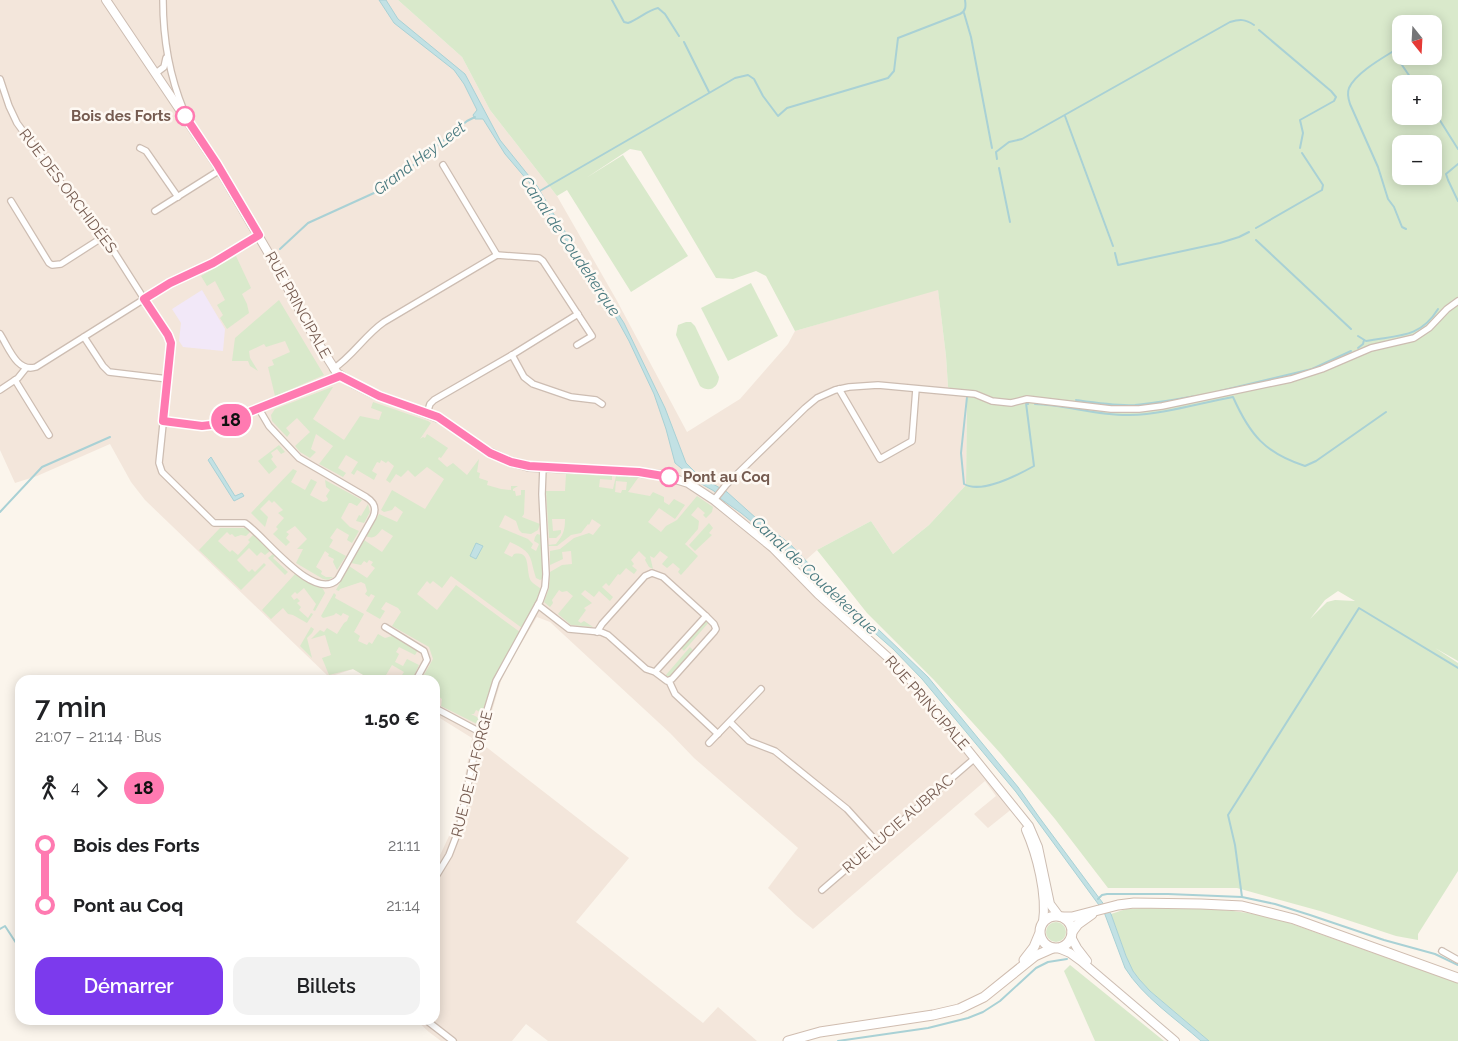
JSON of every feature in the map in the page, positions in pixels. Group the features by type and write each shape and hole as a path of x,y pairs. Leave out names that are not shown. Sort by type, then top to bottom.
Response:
{"main road":[{"path":"1011,975 1032,951 1040,935 1040,928 1043,922 1049,917 1072,917 1113,906 1134,903 1164,903 1228,905 1256,909 1294,919 1458,978"},
{"path":"788,1041 820,1032 952,1011 984,997 1038,954 1066,945 1078,924 1098,910"},
{"path":"1061,917 1070,924 1072,934"},
{"path":"1040,935 1045,944 1056,948"}],"street":[{"name":"RUE PRINCIPALE","path":"105,0 113,9 220,170 259,235 333,368 340,376 379,396 445,421 495,456 521,465 662,475 688,483 715,499 772,548 919,690 1027,822 1037,842 1052,909 1061,917"},
{"path":"162,0 166,50 178,96 188,120"},
{"path":"156,73 165,65 166,50"},
{"path":"161,80 167,75 170,68"},
{"name":"RUE DES ORCHIDÉES","path":"0,79 9,106 18,123 75,202 104,237 170,340 171,346 159,462 161,470 205,515 216,523 247,524 294,569 320,585 331,584 338,579 373,517 375,512 374,505 366,497 299,458 269,426 259,409"},
{"path":"140,148 146,151 178,197"},
{"path":"443,166 496,255"},
{"path":"155,211 220,170"},
{"path":"11,201 52,265 61,264 104,237"},
{"path":"0,334 19,364 30,369 39,366 170,283 213,263 259,235"},
{"path":"333,368 343,361 369,333 384,322 496,255 542,259 592,336 577,345"},
{"path":"715,499 724,487 805,408 822,396 839,389 878,385 975,394 992,401 1011,403 1026,399 1117,409 1162,406 1291,379 1322,369 1371,348 1414,338 1429,328 1458,301"},
{"path":"427,413 430,404 434,400 512,356 578,314"},
{"path":"84,337 109,372 168,379"},
{"path":"512,356 524,377 533,384 571,397 596,400 602,404"},
{"path":"0,390 15,380 26,368"},
{"path":"163,421 202,426 216,425 340,376"},
{"path":"15,380 49,435"},
{"path":"839,389 880,459 912,441 916,389"},
{"name":"RUE DE LA FORGE","path":"440,870 449,855 459,829 480,732 500,671 538,605 543,591 546,578 542,467"},
{"path":"597,632 645,576 652,573 663,576 714,624 716,630 672,679 668,681"},
{"path":"538,605 569,630 597,632 608,635 646,669 655,672 668,681 674,694 718,734"},
{"path":"655,672 706,616"},
{"path":"385,627 421,647 426,653 426,662 419,675"},
{"path":"709,744 761,689"},
{"path":"440,711 480,732"},
{"path":"730,722 747,739 773,749 847,809 877,842"},
{"name":"RUE LUCIE AUBRAC","path":"822,890 975,758"},
{"name":"RUE PRINCIPALE","path":"1016,810 1027,832 1035,856 1043,895 1043,922"},
{"path":"1072,934 1079,951 1100,976"},
{"path":"1056,948 1070,953 1100,976 1175,1041"},
{"path":"1442,951 1458,960"},
{"path":"432,1025 453,1041"}],"shaded area":[{"path":"0,0 398,0 462,57 490,110 557,196 616,299 687,432 740,399 788,344 795,331 938,289 948,387 967,396 966,485 929,525 893,554 871,521 817,550 798,567 918,683 1018,804 988,828 974,814 996,796 985,781 813,929 768,888 798,848 694,758 670,733 550,622 537,617 503,674 483,741 485,746 629,858 576,922 703,1023 718,1007 757,1041 548,1041 526,1024 512,1041 441,1041 421,1025 440,1025 440,855 457,819 472,738 440,718 440,675 363,675 353,669 335,675 327,675 145,500 131,482 110,444 37,476 15,483 0,450"},
{"path":"202,290 225,329 223,351 183,347 179,341 181,323 172,309"}],"green space":[{"path":"398,0 1458,0 1458,661 1435,648 1458,663 1458,871 1418,934 1418,940 1396,936 1320,911 1237,888 1108,888 1055,819 1001,754 934,680 867,613 817,550 871,521 893,554 929,525 966,485 967,396 948,387 938,290 795,331 766,276 756,271 733,279 716,278 641,151 630,149 586,178 623,155 688,256 631,292 567,190 557,196 490,110 462,57","holes":["1338,591 1355,601 1335,600 1327,602 1310,619 1325,600"]},
{"path":"236,256 251,288 242,294 249,313 227,329 220,318 223,315 217,305 225,300 215,281 207,286 201,276"},
{"path":"751,283 778,336 728,361 701,308"},
{"path":"279,300 324,375 275,396 268,367 274,365 272,360 290,352 285,341 266,347 264,344 249,351 250,358 258,371 250,366 248,361 232,361 235,338"},
{"path":"691,322 695,326 719,377 715,387 707,389 700,386 676,335 678,325"},
{"path":"333,387 313,419 344,440 360,416 379,420 382,412 371,408 373,402 431,423 420,439 425,438 427,434 448,448 441,458 439,457 438,459 447,467 453,463 467,475 479,459 477,472 480,473 479,478 488,481 487,485 511,490 511,486 518,486 513,489 516,496 521,495 521,490 525,490 524,514 522,517 540,524 538,530 531,534 522,533 516,521 505,515 499,527 528,539 533,544 531,548 536,551 539,544 534,541 535,537 537,534 541,535 543,554 542,579 540,580 536,578 531,560 523,549 510,542 504,553 512,557 514,554 523,555 526,558 531,581 541,589 522,628 451,576 442,588 433,581 430,584 427,581 417,594 437,610 456,585 520,632 498,671 482,713 476,710 474,714 471,714 481,719 479,725 441,706 440,675 424,675 433,659 429,647 392,626 401,612 398,608 386,602 381,609 385,611 380,619 366,611 375,596 371,594 369,597 365,594 367,591 365,584 361,582 339,591 336,590 349,566 367,578 375,568 371,565 373,562 369,560 367,563 364,561 361,565 351,563 364,540 382,552 393,536 382,529 373,537 366,536 379,514 397,522 403,512 395,506 392,510 384,512 381,510 392,490 425,509 444,479 427,467 415,477 408,470 401,477 396,474 390,483 386,480 394,466 388,461 386,463 381,460 380,463 377,462 372,471 377,474 374,480 357,470 354,475 351,473 358,462 346,455 338,468 346,473 343,477 319,464 333,446 316,434 311,449 316,452 310,458 300,452 295,446 310,432 297,418 286,428 290,433 287,437 272,421 271,415 275,409"},
{"path":"279,445 285,452 281,454 277,449 271,453 273,457 271,459 277,467 269,474 258,461"},
{"path":"293,469 297,471 291,482 305,490 311,479 317,482 310,495 323,502 327,501 326,496 330,490 326,487 325,480 362,500 357,506 349,503 341,518 350,527 359,531 352,543 347,540 349,535 337,528 330,538 333,540 329,547 346,556 337,570 333,562 334,559 328,556 329,554 325,551 316,567 326,577 333,577 328,580 296,563 303,549 297,549 307,539 295,526 286,532 289,534 286,538 290,542 286,546 273,534 284,518 278,513 283,510 274,501 272,503 269,500 260,509 268,517 265,527 251,513"},
{"path":"566,474 612,476 612,480 600,479 599,487 613,489 616,476 638,478 628,492 650,496 653,492 664,497 664,502 669,505 674,499 685,505 675,519 659,508 648,522 661,532 666,526 677,520 697,496 713,507 712,512 706,518 703,515 705,513 698,507 691,515 699,521 698,529 685,544 698,556 681,575 678,572 680,569 673,563 667,568 662,564 668,557 660,551 654,558 650,556 653,569 649,567 645,560 646,558 639,551 631,560 634,564 632,566 637,570 634,574 626,568 620,575 618,574 609,586 606,583 602,587 613,597 610,601 599,591 594,597 585,590 581,594 592,603 584,608 586,610 578,621 581,623 584,621 593,627 571,625 558,614 573,596 567,591 562,592 559,590 552,600 553,603 550,607 544,602 549,588 550,572 562,565 572,564 571,551 562,552 563,559 550,565 550,551 560,549 574,538 589,533 593,535 601,525 592,519 581,533 571,535 557,546 549,546 556,544 560,538 564,530 565,519 552,519 553,531 561,530 561,533 556,538 549,538 546,491 565,491","holes":["616,481 627,482 626,490 622,490 621,493 615,492"]},
{"path":"368,504 370,512 364,523 356,521 359,515 361,516"},
{"path":"709,523 713,528 709,533 712,535 695,551 689,545"},
{"path":"220,528 247,528 251,531 246,536 235,537 227,532 218,541 230,552 232,550 238,555 250,542 248,540 254,534 270,551 265,555 261,552 257,556 249,548 237,560 249,572 252,569 255,572 264,563 266,565 241,590 199,550"},
{"path":"273,554 275,556 273,558 288,572 285,575 268,558"},
{"path":"295,574 323,589 325,593 315,611 313,610 316,604 304,588 291,596 294,600 297,598 300,601 297,603 301,607 299,610 308,618 311,613 313,614 307,623 288,614 283,608 271,619 262,610"},
{"path":"334,593 336,595 335,598 364,614 354,632 360,636 358,641 367,645 369,642 372,644 378,634 385,638 392,636 418,650 415,655 399,647 396,652 399,654 395,662 403,666 407,659 419,665 414,675 402,675 404,672 392,665 386,675 363,675 353,669 329,675 322,658 331,655 325,635 311,639 320,630 324,632 327,628 337,634 349,616 343,613 341,616 336,613 323,618 321,616"},
{"path":"708,621 684,651 680,647 704,622"},
{"path":"311,627 314,629 307,638 312,658 300,646"},
{"path":"690,647 694,651 672,676 665,676"},
{"path":"1126,909 1210,909 1244,912 1278,919 1458,983 1458,1041 1209,1041 1150,991 1133,971 1111,914"},
{"path":"1056,922 1063,925 1066,932 1063,939 1056,942 1049,939 1046,932 1049,925"},
{"path":"1070,965 1164,1041 1095,1041 1064,971"}],"water":[{"name":"Canal de Coudekerque","path":"379,0 386,0 398,19 465,74 500,140 537,186 624,323 665,408 686,463 699,476 727,492 756,518 790,544 833,589 928,677 1018,787 1111,914 1126,956 1139,979 1150,991 1209,1041 1201,1041 1160,1007 1132,979 1125,968 1104,912 1016,792 922,679 893,649 829,593 779,544 721,499 714,491 698,482 675,463 654,394 613,312 533,187 505,154 483,119 475,119 473,115 477,110 464,84 454,70 394,23"},
{"path":"211,457 235,496 242,493 244,496 234,501 208,460"},
{"path":"476,543 483,546 476,559 470,556"}],"waterway":[{"path":"612,0 624,22 628,23 658,8 665,14 679,36"},
{"name":"Canal de Coudekerque","path":"538,192 735,78 748,75 754,79 763,96 778,116 787,108 888,78 894,71 898,38 960,14 965,8 965,0"},
{"path":"964,13 971,37 992,148"},
{"path":"997,159 996,152 1009,142 1022,139 1230,22 1242,20 1254,25"},
{"path":"1259,30 1336,97 1334,101 1300,120 1303,133 1300,148"},
{"path":"684,42 709,92"},
{"path":"1392,52 1358,76 1349,88 1348,98 1378,167 1388,199 1394,207 1402,227 1406,229"},
{"path":"1402,65 1409,75"},
{"path":"1065,116 1113,246"},
{"name":"Grand Hey Leet","path":"280,249 308,223 374,193 419,161 467,121 475,117"},
{"path":"1442,124 1458,149"},
{"path":"1256,228 1322,190 1323,185 1302,153"},
{"path":"1458,164 1446,174 1458,201"},
{"path":"999,168 1010,222"},
{"path":"1115,253 1118,265 1220,243 1249,232"},
{"path":"1256,240 1351,329"},
{"path":"1358,336 1366,341 1415,331 1431,319 1438,309"},
{"path":"1358,348 1363,344 1364,340"},
{"path":"1220,391 1312,369 1351,351"},
{"path":"1076,400 1113,405 1135,405 1208,394"},
{"path":"967,397 961,453 964,484 971,486 980,487 999,482 1034,466 1026,403 1028,404"},
{"path":"1035,404 1106,414 1130,415 1169,410 1233,397 1246,422 1260,441 1279,455 1305,466 1316,461 1386,412"},
{"name":"Grand Hey Leet","path":"0,512 42,467 110,437"},
{"path":"1242,897 1235,845 1228,815 1359,608 1458,668"},
{"path":"1098,899 1102,895 1107,894 1242,897 1275,904 1384,940 1435,954 1458,965"},
{"path":"0,929 5,926 15,941"},
{"path":"838,1041 928,1028 968,1018 983,1012 1000,1001 1036,968 1048,962 1067,959"}],"bus line":[{"name":"18","path":"185,116 217,164 259,235 213,263 170,283 144,299 168,335 171,343 163,421 202,426 224,423 340,376 379,396 438,417 485,450 516,464 639,472 669,477"}],"place":[{"name":"Bois des Forts","path":"185,116"},
{"name":"Pont au Coq","path":"669,477"}]}
